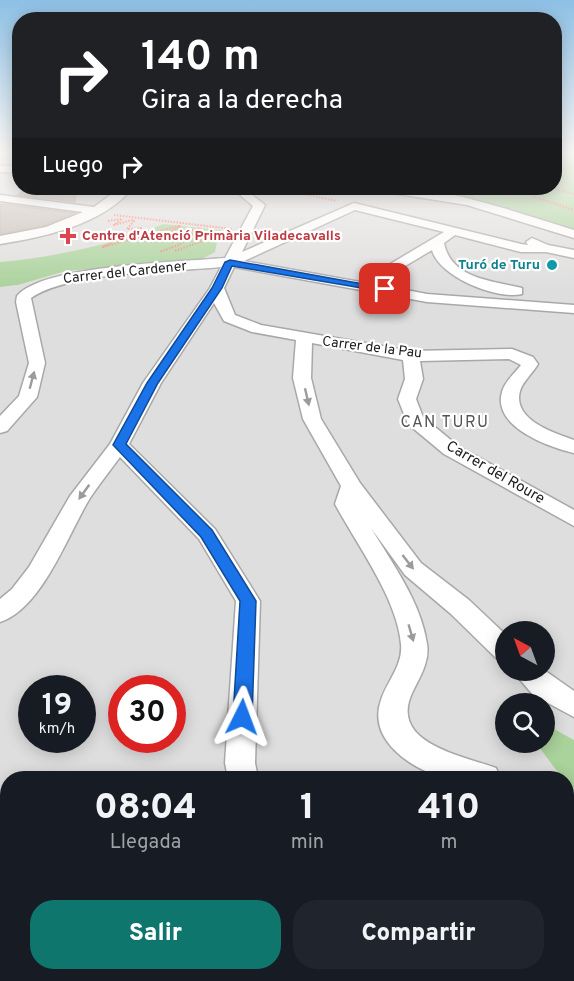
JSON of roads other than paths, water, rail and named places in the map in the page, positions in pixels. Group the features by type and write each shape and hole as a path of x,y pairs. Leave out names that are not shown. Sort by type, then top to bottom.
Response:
{"street":[{"path":"7,199 107,213"},
{"path":"4,212 40,199"},
{"path":"0,240 63,226 107,213 119,199"},
{"path":"0,613 21,595 37,573 81,495 119,445 152,383 217,288 258,205 250,199"},
{"path":"446,199 492,222"},
{"path":"455,199 469,201 574,234"},
{"path":"230,262 354,206 531,250 544,248"},
{"path":"364,285 454,232"},
{"path":"511,232 544,248 574,254"},
{"path":"437,242 442,260 489,288 574,297"},
{"path":"230,262 427,298 574,309"},
{"name":"Carrer del Cardener","path":"0,427 28,397 37,363 23,302 24,296 38,287 69,277 230,262"},
{"name":"Carrer de la Pau","path":"217,288 225,313 235,322 303,339 411,356 501,353 527,361 530,364 510,395 513,411 535,430 574,447"},
{"path":"303,339 303,378 312,419 351,486 413,569 460,607 495,641"},
{"name":"Carrer del Roure","path":"411,356 414,379 406,399 415,420 468,461 574,519"},
{"path":"119,445 207,534 248,601 240,763 242,771"},
{"path":"351,486 346,504 393,589 411,630 414,645 414,658 408,675 394,701 392,726 399,738 430,758 466,771"},
{"path":"537,681 574,705"}],"place":[{"name":"Centre d'Atenció Primària Viladecavalls","path":"68,236"},
{"name":"Turó de Turu","path":"552,265"}],"district":[{"name":"CAN TURU","path":"445,423"}]}
